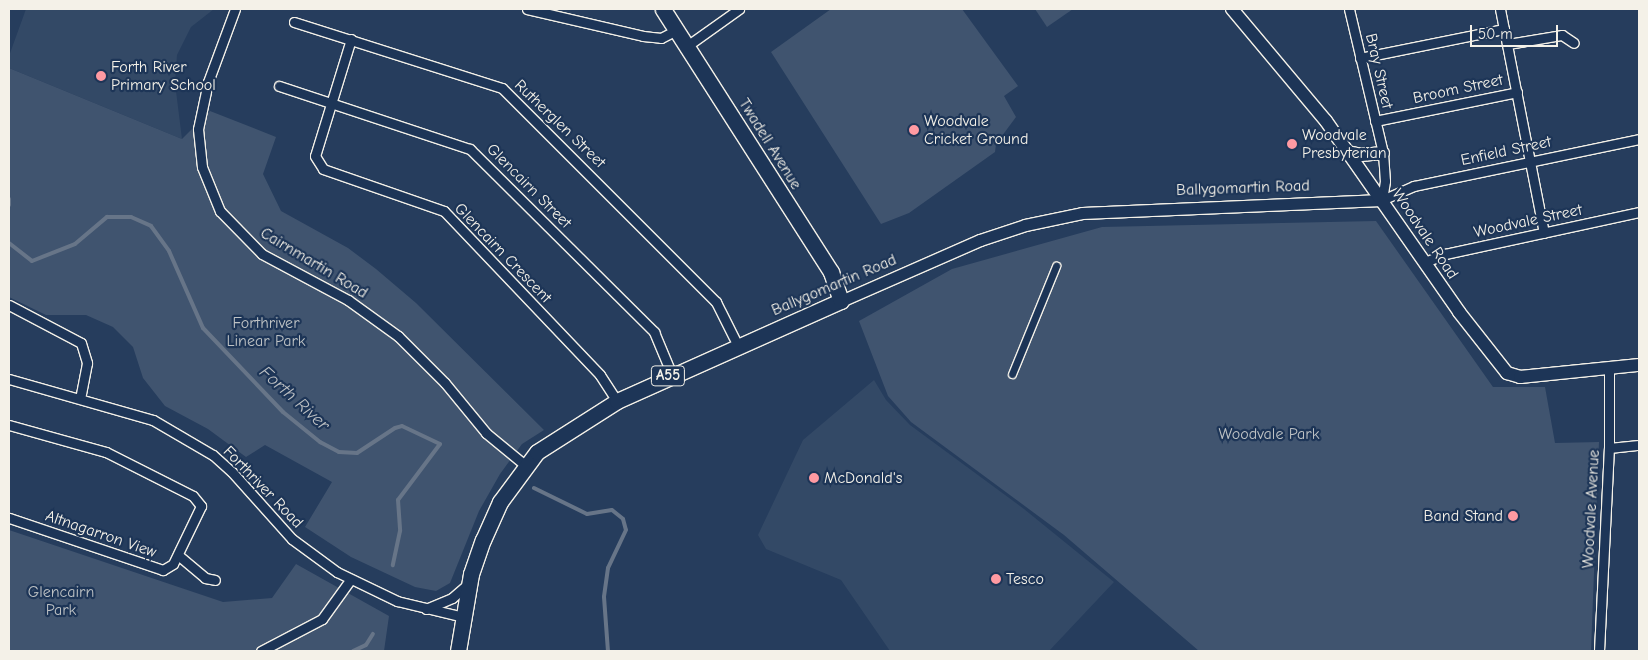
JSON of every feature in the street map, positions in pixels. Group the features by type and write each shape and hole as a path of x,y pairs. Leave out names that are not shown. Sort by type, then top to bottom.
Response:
{"highway":[{"name":"Twadell Avenue","path":"663,9 831,272 841,301"},
{"name":"Ballygomartin Road","path":"458,651 462,617 469,584 500,502 525,465 548,444 617,401 841,301"}],"main road":[{"name":"Woodvale Road","path":"1232,9 1348,152 1424,262 1507,373 1520,377 1639,365"},
{"path":"1348,152 1361,155 1382,153"}],"street":[{"name":"Cairnmartin Road","path":"235,9 208,82 198,129 198,147 202,167 220,211 262,254 348,300 398,336 445,383 486,433 525,465"},
{"path":"527,9 643,36 661,38 677,30"},
{"path":"687,46 739,9"},
{"name":"Bray Street","path":"1349,9 1382,153 1385,181 1382,200"},
{"path":"1500,9 1544,233"},
{"name":"Rutherglen Street","path":"294,22 502,88 716,302 738,346"},
{"path":"1360,58 1504,29"},
{"path":"1508,44 1562,35 1574,43"},
{"name":"Glencairn Crescent","path":"350,39 314,156 323,169 444,211 600,375 617,401"},
{"name":"Glencairn Street","path":"279,86 470,149 654,332 672,375"},
{"name":"Broom Street","path":"1375,121 1517,92"},
{"name":"Enfield Street","path":"1382,200 1405,189 1639,139"},
{"name":"Ballygomartin Road","path":"841,301 980,240 1025,226 1082,213 1382,200"},
{"name":"Woodvale Street","path":"1424,262 1445,254 1639,212"},
{"path":"1012,374 1056,266"},
{"path":"9,305 80,344 87,364 80,398"},
{"name":"Woodvale Avenue","path":"1599,651 1609,448 1609,368"},
{"name":"Forthriver Road","path":"9,379 153,420 193,442 232,472 292,539 350,580 397,600 462,617"},
{"path":"9,425 106,452 194,496 201,506 201,511 178,555 205,578 215,580"},
{"path":"1609,448 1639,446"},
{"name":"Altnagarron View","path":"9,518 157,569 168,568 178,555"},
{"path":"261,651 322,619 350,580"},
{"path":"426,609 452,598 469,584"}],"shaded area":[{"name":"Forth River Primary School","path":"26,9 214,9 191,27 177,55 175,83 182,139 9,68 9,56"},
{"path":"874,380 886,400 910,425 1024,509 1114,582 1049,651 890,651 841,580 766,549 758,535 803,440"}],"green space":[{"name":"Woodvale Cricket Ground","path":"831,9 962,9 1018,86 1004,96 1016,117 996,144 995,152 909,213 881,224 771,52"},
{"path":"1035,9 1073,9 1047,27"},
{"name":"Forthriver Linear Park","path":"9,68 182,139 210,111 276,137 263,174 281,211 348,248 376,269 416,303 544,430 522,444 500,474 479,511 450,583 436,591 415,587 351,557 305,527 332,482 265,445 246,457 208,429 165,406 143,378 133,347 113,327 86,315 46,315 9,297"},
{"name":"Woodvale Park","path":"1376,221 1493,387 1545,387 1555,443 1599,442 1591,651 1199,651 1064,535 911,422 888,396 859,321 952,269 1102,227"},
{"name":"Glencairn Park","path":"9,530 223,602 272,598 296,564 389,616 384,651 9,651"}],"waterway":[{"name":"Forth River","path":"9,199 9,205"},
{"name":"Forth River","path":"9,243 32,261 75,244 107,217 131,217 151,226 169,251 203,328 283,412 320,442 339,452 357,453 395,428 402,426 440,444 398,500 400,531 393,565"},
{"name":"Forth River","path":"534,488 587,514 612,510 623,519 626,530 608,568 604,597 608,651"},
{"path":"353,651 366,645 373,634"}],"place":[{"name":"Forth River Primary School","path":"101,76"},
{"name":"Woodvale Cricket Ground","path":"914,130"},
{"name":"Woodvale Presbyterian","path":"1292,144"},
{"name":"McDonald's","path":"814,478"},
{"name":"Band Stand","path":"1513,516"},
{"name":"Tesco","path":"996,579"}]}
